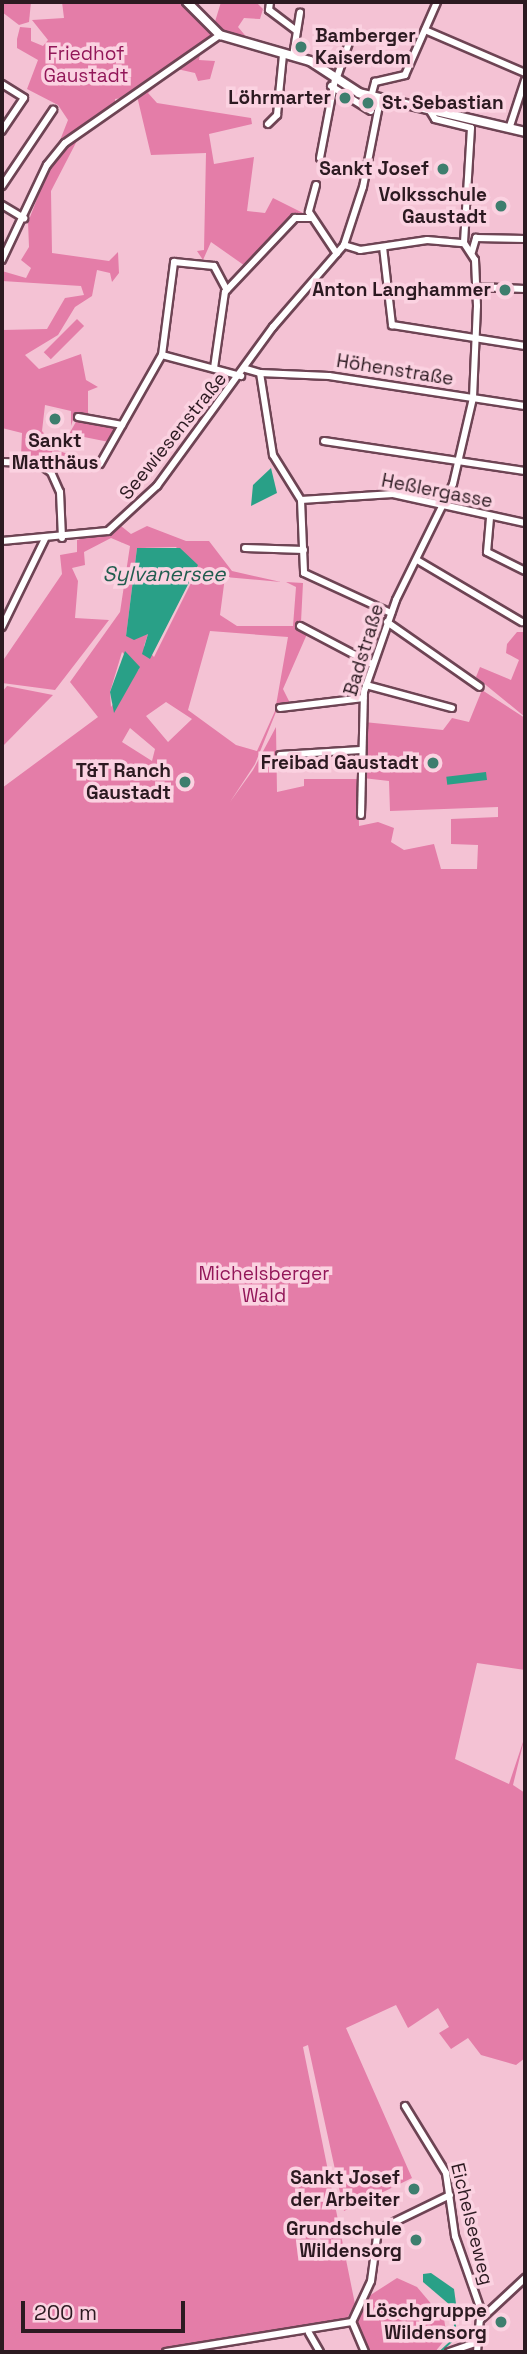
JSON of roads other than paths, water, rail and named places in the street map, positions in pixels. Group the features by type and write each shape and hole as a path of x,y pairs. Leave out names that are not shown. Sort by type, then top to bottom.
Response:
{"street":[{"path":"187,2 220,36 293,56 334,81 371,111"},
{"path":"270,2 269,10 294,29"},
{"path":"375,99 375,82 401,78 437,2"},
{"path":"293,56 294,29 300,13"},
{"path":"425,30 525,73"},
{"path":"2,260 47,165 65,143 220,36"},
{"path":"320,158 334,81 351,37"},
{"path":"268,124 277,115 283,55"},
{"path":"510,126 525,80"},
{"path":"334,81 375,99 510,126 525,132"},
{"path":"2,84 24,99 2,131"},
{"name":"Seewiesenstraße","path":"62,538 93,536 123,522 158,486 241,376 273,327 344,245 363,187 375,99"},
{"path":"2,186 53,110"},
{"path":"430,111 435,118 471,128 466,241 472,252"},
{"path":"316,184 312,218 337,254"},
{"path":"2,205 24,218"},
{"path":"214,368 222,339 216,320 227,290 295,218 312,218"},
{"path":"472,252 476,238"},
{"path":"344,245 383,247 427,240 525,239"},
{"path":"383,247 392,325 525,346"},
{"name":"Badstraße","path":"361,815 363,698 366,685 391,613 445,508 460,460 473,398 478,339 477,287 472,252"},
{"path":"100,464 162,355 174,262 208,263 219,270 227,290"},
{"path":"477,287 525,289"},
{"path":"162,355 241,376"},
{"name":"Höhenstraße","path":"246,369 260,373 525,406"},
{"path":"260,373 273,455 301,500 304,573 391,613"},
{"path":"78,417 122,425"},
{"path":"324,441 525,471"},
{"path":"2,461 38,463 51,471 60,492 62,538 2,541"},
{"name":"Heßlergasse","path":"301,500 380,493 490,518 525,523"},
{"path":"490,518 487,552 525,571"},
{"path":"2,627 45,539"},
{"path":"245,548 304,550"},
{"path":"417,560 522,622"},
{"path":"2,610 10,612"},
{"path":"387,622 480,687"},
{"path":"300,626 372,664"},
{"path":"366,685 452,708"},
{"path":"280,708 363,698"},
{"path":"280,755 361,750"},
{"name":"Eichelseeweg","path":"405,2106 443,2167 460,2257 483,2316"},
{"path":"365,2352 352,2322 371,2281 378,2230 450,2195"},
{"path":"477,2352 475,2343 483,2316 525,2278"},
{"path":"166,2352 310,2333 352,2322"},
{"path":"310,2333 320,2352"},
{"path":"449,2352 475,2343"}],"water":[{"path":"271,468 277,493 251,506 253,485"},
{"name":"Sylvanersee","path":"137,548 180,548 198,565 150,659 142,654 148,634 134,640 126,636"},
{"path":"125,651 140,667 114,713 110,692"},
{"path":"486,772 487,780 447,785 446,777"},
{"path":"431,2273 454,2289 457,2311 423,2282 423,2274"}],"waterway":[{"path":"440,2352 454,2339 456,2311"}],"place":[{"name":"Bamberger Kaiserdom","path":"301,47"},
{"name":"Löhrmarter","path":"345,98"},
{"name":"St. Sebastian","path":"368,103"},
{"name":"Sankt Josef","path":"443,169"},
{"name":"Volksschule Gaustadt","path":"501,206"},
{"name":"Anton Langhammer","path":"505,290"},
{"name":"Sankt Matthäus","path":"55,419"},
{"name":"Freibad Gaustadt","path":"433,763"},
{"name":"T&T Ranch Gaustadt","path":"185,782"},
{"name":"Sankt Josef der Arbeiter","path":"414,2189"},
{"name":"Grundschule Wildensorg","path":"416,2240"},
{"name":"Löschgruppe Wildensorg","path":"501,2322"}],"park label":[{"name":"Friedhof Gaustadt","path":"86,65"},
{"name":"Michelsberger Wald","path":"264,1285"}]}
